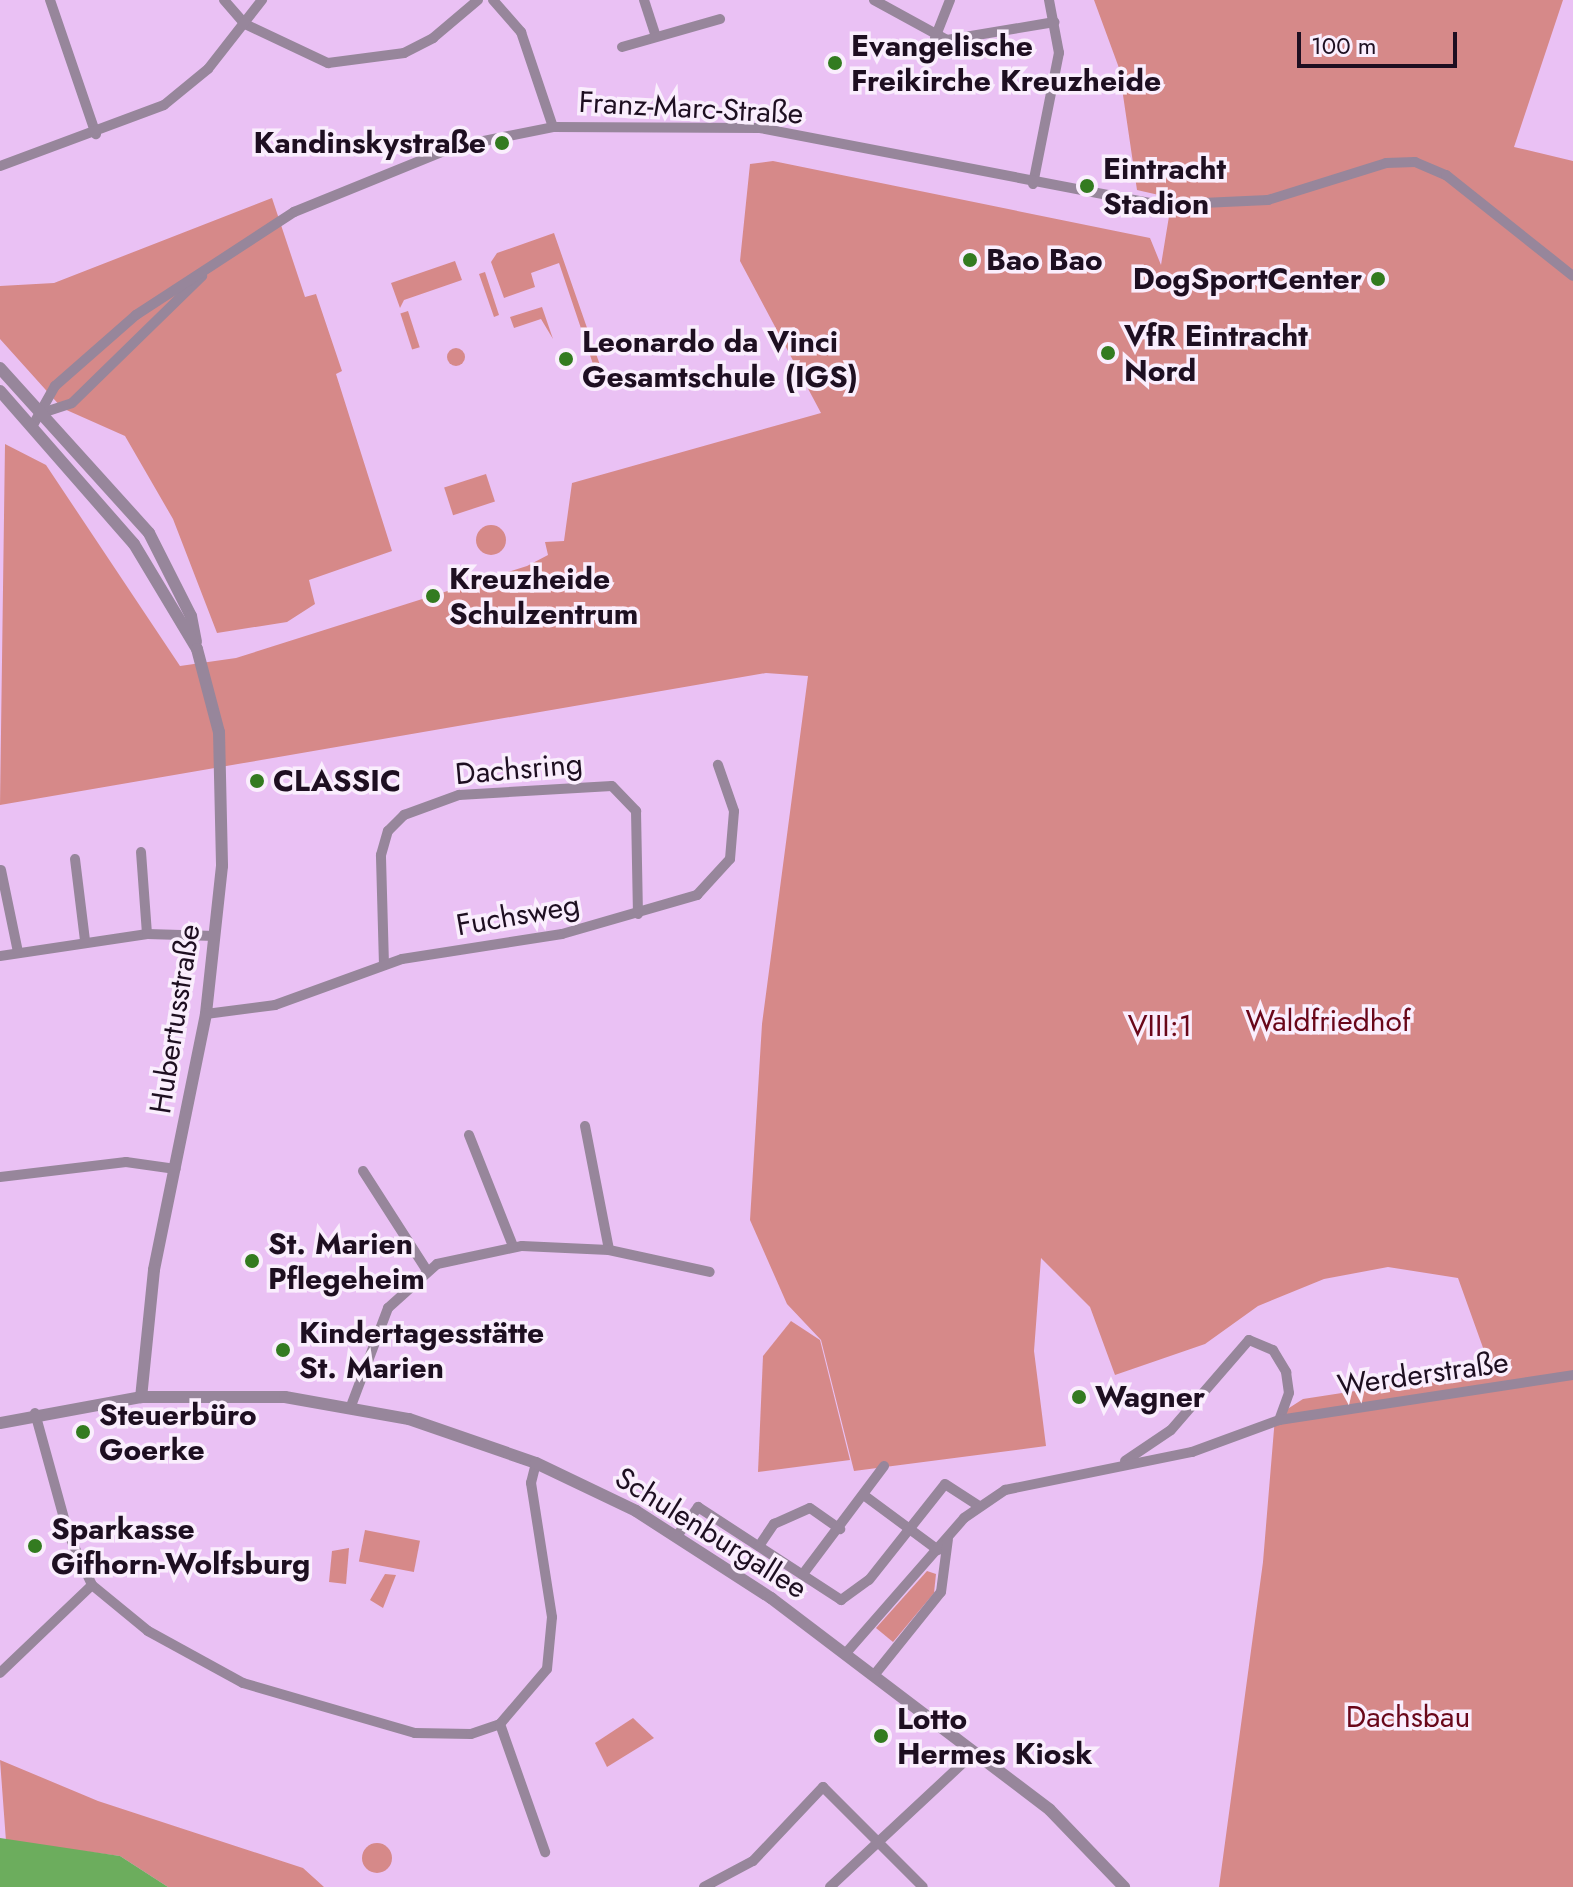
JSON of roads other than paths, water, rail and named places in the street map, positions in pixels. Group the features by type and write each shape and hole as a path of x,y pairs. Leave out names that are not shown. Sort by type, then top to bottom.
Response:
{"street":[{"path":"50,0 96,134"},
{"path":"224,0 245,24 300,55 368,62 433,38 478,0"},
{"path":"0,166 96,134 174,98 245,24 262,0"},
{"path":"493,0 521,32 553,127"},
{"path":"644,0 655,33"},
{"path":"874,0 935,38 962,41 1054,22"},
{"path":"935,38 950,0"},
{"path":"1049,0 1054,22 1054,95 1033,184 1159,205 1268,200 1386,163 1415,162 1446,175 1573,276"},
{"path":"622,47 655,33 720,19"},
{"name":"Franz-Marc-Straße","path":"33,425 45,412 55,386 113,335 225,253 377,174 454,147 553,127 760,128 1033,184"},
{"name":"Franz-Marc-Straße","path":"45,412 72,403 225,253"},
{"name":"Hubertusstraße","path":"0,368 45,412 149,533 191,616 197,649"},
{"name":"Hubertusstraße","path":"0,391 33,425 134,544 197,649 210,680 224,786 215,936 206,1014 154,1270 141,1397"},
{"name":"Fuchsweg","path":"206,1014 275,1005 384,965 638,914 697,895 730,859 734,811 718,765"},
{"name":"Dachsring","path":"384,965 381,855 388,831 404,815 459,795 612,786 636,811 638,914"},
{"path":"141,852 147,934"},
{"path":"75,859 85,941"},
{"path":"1,870 18,952"},
{"path":"0,956 147,934 215,936"},
{"path":"585,1126 609,1250"},
{"path":"469,1135 513,1246"},
{"path":"0,1177 126,1162 176,1169"},
{"path":"363,1171 426,1269"},
{"path":"351,1406 388,1308 426,1269 513,1246 609,1250 710,1272"},
{"name":"Werderstraße","path":"1114,1467 1171,1430 1249,1340 1273,1350 1286,1372 1289,1393 1279,1420"},
{"name":"Werderstraße","path":"846,1653 949,1536 979,1506 1005,1490 1192,1452 1279,1420 1573,1375"},
{"name":"Schulenburgallee","path":"0,1423 35,1413 141,1397 225,1394 351,1406 465,1435 536,1463 677,1536 846,1653 1050,1810 1124,1887"},
{"path":"35,1413 68,1533 92,1585 148,1631 209,1665 313,1707 415,1733 471,1734 500,1724 533,1692 552,1652 531,1483 536,1463"},
{"path":"803,1574 865,1496 884,1466"},
{"path":"677,1536 698,1507 841,1600 911,1529 945,1484 979,1506"},
{"path":"865,1496 938,1550"},
{"path":"759,1546 774,1524 810,1508 840,1529"},
{"path":"875,1674 941,1592 949,1536"},
{"path":"0,1673 92,1585"},
{"path":"500,1724 545,1852"},
{"path":"830,1887 883,1841 975,1752"},
{"path":"704,1887 753,1861 823,1787 883,1841 923,1887"}],"place":[{"name":"Evangelische Freikirche Kreuzheide","path":"835,63"},
{"name":"Kandinskystraße","path":"502,143"},
{"name":"Eintracht Stadion","path":"1087,186"},
{"name":"Bao Bao","path":"970,260"},
{"name":"DogSportCenter","path":"1378,279"},
{"name":"VfR Eintracht Nord","path":"1108,353"},
{"name":"Leonardo da Vinci Gesamtschule (IGS)","path":"566,359"},
{"name":"Kreuzheide Schulzentrum","path":"433,596"},
{"name":"CLASSIC","path":"257,781"},
{"name":"St. Marien Pflegeheim","path":"252,1261"},
{"name":"Kindertagesstätte St. Marien","path":"283,1350"},
{"name":"Wagner","path":"1079,1397"},
{"name":"Steuerbüro Goerke","path":"83,1432"},
{"name":"Sparkasse Gifhorn-Wolfsburg","path":"35,1546"},
{"name":"Lotto Hermes Kiosk","path":"881,1736"}],"park label":[{"name":"Waldfriedhof","path":"1328,1021"},
{"name":"VIII:1","path":"1160,1026"},
{"name":"Dachsbau","path":"1408,1717"}]}
